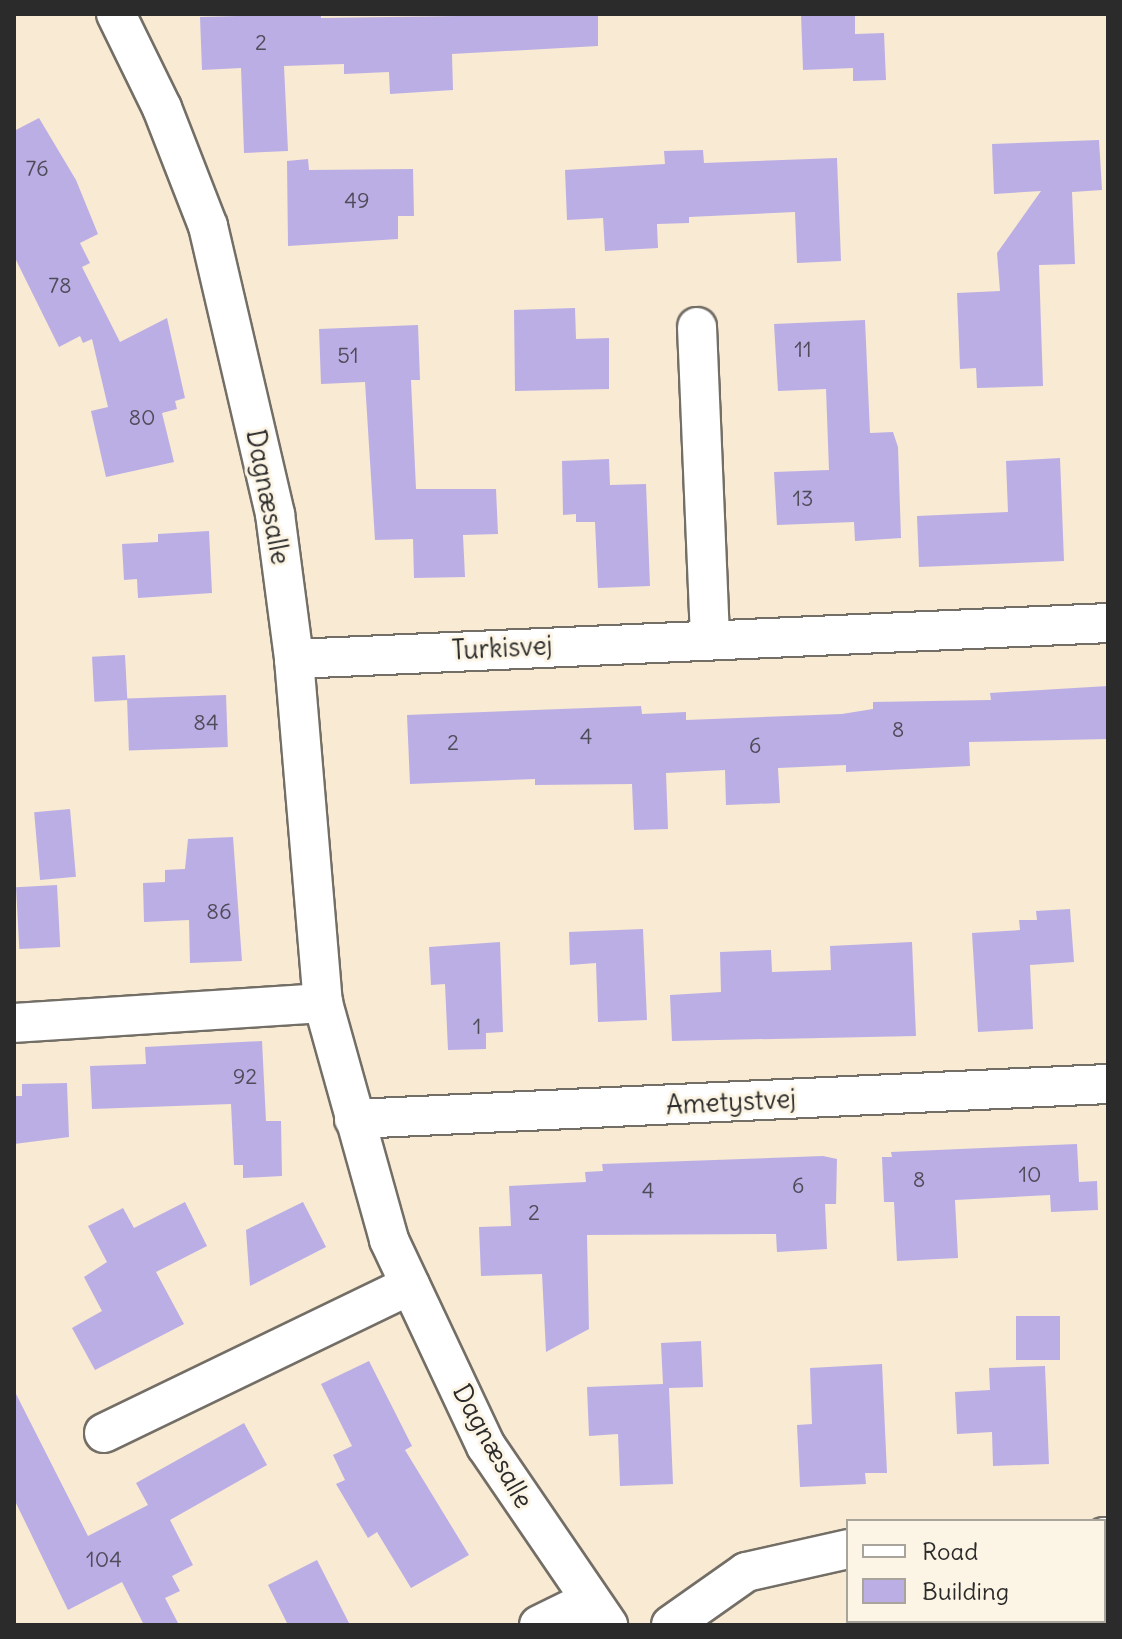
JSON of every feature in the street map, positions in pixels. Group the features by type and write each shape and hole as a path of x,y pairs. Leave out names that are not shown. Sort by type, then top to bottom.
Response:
{"street":[{"name":"Dagnæsalle","path":"116,14 162,108 208,226 275,514 294,659 323,1003 389,1240 486,1446 598,1613 539,1625"},
{"path":"697,327 710,637"},
{"name":"Turkisvej","path":"294,659 710,637 1108,623"},
{"path":"14,1023 323,1003"},
{"name":"Ametystvej","path":"354,1119 1108,1084"},
{"path":"104,1433 410,1285"},
{"path":"671,1625 746,1572 846,1549"}],"building":[{"path":"321,14 321,18 598,14 598,46 452,54 453,90 390,94 389,72 344,74 344,64 284,66 288,151 244,153 241,68 202,70 200,17"},
{"path":"801,14 855,14 855,34 884,33 886,80 853,81 853,68 803,70"},
{"path":"39,118 76,180 98,234 80,243 90,263 82,267 120,342 167,318 185,398 175,401 177,409 162,413 174,462 106,477 91,411 108,407 92,339 83,343 80,336 59,347 14,256 14,131"},
{"path":"1099,140 1102,190 1072,192 1075,264 1039,265 1043,386 977,388 976,368 960,369 957,293 1000,291 997,253 1041,191 994,194 992,144"},
{"path":"703,150 704,163 837,158 841,261 797,263 795,212 689,217 689,223 657,224 658,248 605,251 603,218 567,220 565,170 665,164 664,151"},
{"path":"308,159 309,170 413,169 414,216 398,216 398,239 288,246 287,161"},
{"path":"575,308 576,339 609,338 609,389 515,391 514,310"},
{"path":"865,320 870,433 893,432 898,447 901,538 855,541 854,522 777,525 774,472 829,470 826,389 778,391 774,324"},
{"path":"418,325 420,380 411,380 416,489 496,489 498,534 463,535 465,577 414,578 413,539 375,540 365,382 321,384 319,329"},
{"path":"1060,458 1064,561 919,567 917,516 1008,512 1006,461"},
{"path":"609,459 610,485 646,484 650,586 598,588 595,522 576,522 576,514 563,515 562,461"},
{"path":"209,531 212,593 138,598 137,579 124,580 122,544 158,542 158,534"},
{"path":"125,655 127,700 94,702 92,657"},
{"path":"1108,686 1108,739 969,742 970,766 846,772 846,765 778,768 780,803 726,805 725,770 666,773 668,829 634,830 632,784 535,785 535,779 410,784 407,715 641,706 642,714 686,712 686,720 842,714 873,709 873,702 991,700 990,693"},
{"path":"226,695 228,747 129,750 127,698"},
{"path":"70,809 76,877 40,880 34,812"},
{"path":"233,837 242,961 190,963 189,920 144,922 143,883 165,882 165,870 185,869 188,839"},
{"path":"57,885 60,947 19,949 16,887"},
{"path":"1070,909 1074,962 1030,965 1033,1029 978,1032 972,933 1020,930 1019,920 1037,920 1036,911"},
{"path":"643,929 647,1020 598,1022 596,963 570,965 569,932"},
{"path":"500,942 503,1032 486,1033 486,1049 448,1050 445,984 431,985 429,947"},
{"path":"912,942 916,1036 672,1041 670,995 721,992 720,952 771,950 772,972 831,970 830,946"},
{"path":"262,1041 266,1121 281,1121 282,1176 243,1178 243,1165 234,1165 231,1104 92,1109 90,1066 146,1064 145,1047"},
{"path":"67,1083 69,1137 14,1144 14,1096 22,1096 22,1084"},
{"path":"1077,1144 1079,1182 1097,1181 1098,1210 1051,1212 1050,1195 955,1200 958,1258 897,1261 894,1202 884,1202 882,1157 892,1157 891,1152"},
{"path":"823,1156 837,1159 836,1204 825,1204 827,1249 777,1252 776,1234 587,1235 589,1329 546,1352 542,1274 481,1276 479,1227 511,1226 509,1186 586,1182 585,1172 603,1171 602,1164"},
{"path":"185,1202 207,1246 156,1272 184,1324 95,1370 72,1328 102,1311 84,1277 107,1262 88,1226 123,1208 134,1228"},
{"path":"303,1202 326,1247 250,1286 246,1230"},
{"path":"1016,1316 1060,1316 1060,1360 1016,1360"},
{"path":"701,1341 703,1387 669,1388 673,1484 620,1486 618,1434 589,1436 587,1387 663,1384 661,1343"},
{"path":"369,1361 412,1446 405,1450 469,1555 411,1588 377,1532 368,1538 336,1484 345,1480 333,1455 352,1446 321,1384"},
{"path":"882,1364 887,1473 865,1473 866,1484 800,1487 797,1425 812,1424 810,1368"},
{"path":"1045,1366 1049,1464 993,1466 992,1432 957,1434 955,1392 990,1390 989,1368"},
{"path":"14,1390 88,1536 148,1505 136,1483 244,1423 267,1465 170,1520 193,1565 172,1576 180,1591 165,1598 179,1625 144,1625 122,1582 68,1610 14,1499"},
{"path":"317,1560 350,1625 288,1625 268,1585"}]}
